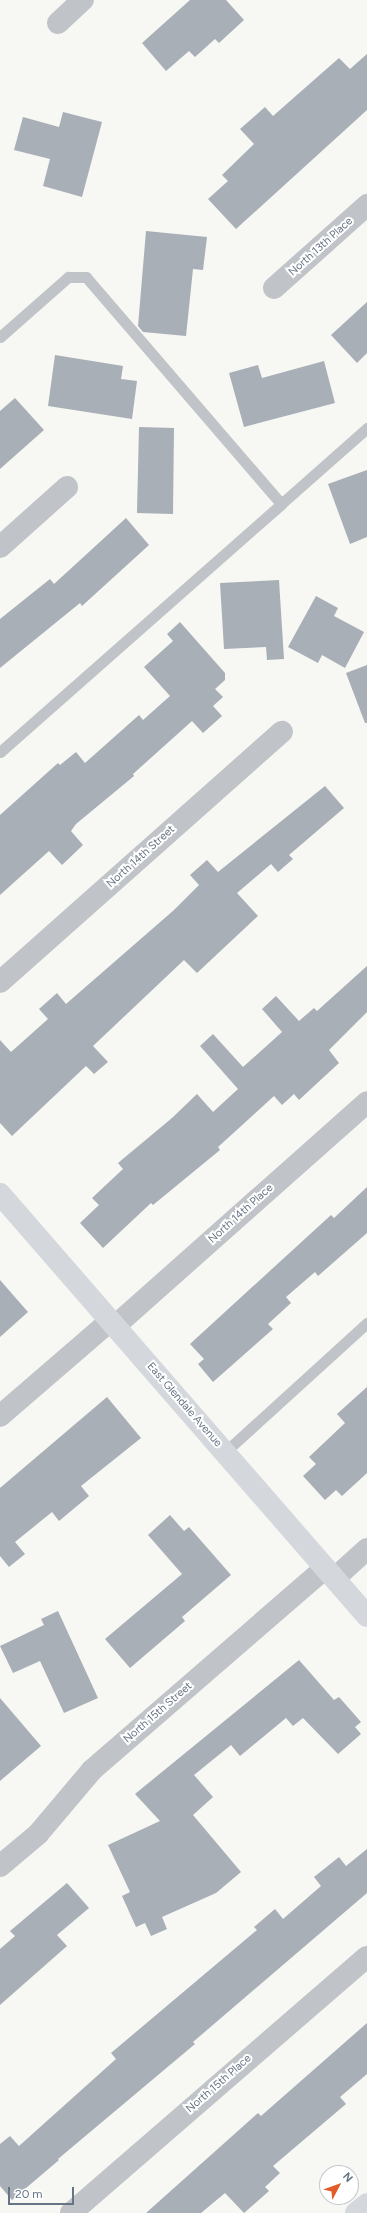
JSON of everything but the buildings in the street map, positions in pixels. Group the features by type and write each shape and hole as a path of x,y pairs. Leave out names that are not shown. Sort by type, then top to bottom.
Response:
{"main road":[{"name":"East Glendale Avenue","path":"0,1194 367,1616"},
{"path":"356,2213 367,2204"}],"street":[{"path":"58,23 83,0"},
{"name":"North 13th Place","path":"274,288 367,205"},
{"path":"0,548 67,488"},
{"name":"North 14th Street","path":"0,982 282,732"},
{"name":"North 14th Place","path":"0,1416 112,1323 367,1102"},
{"name":"North 15th Street","path":"0,1866 38,1834 92,1770 330,1573 367,1549"},
{"name":"North 15th Place","path":"71,2213 367,1957"}],"lane":[{"path":"0,337 68,276 86,277 281,504"},
{"path":"0,752 367,428"},
{"path":"225,1452 367,1323"}]}
